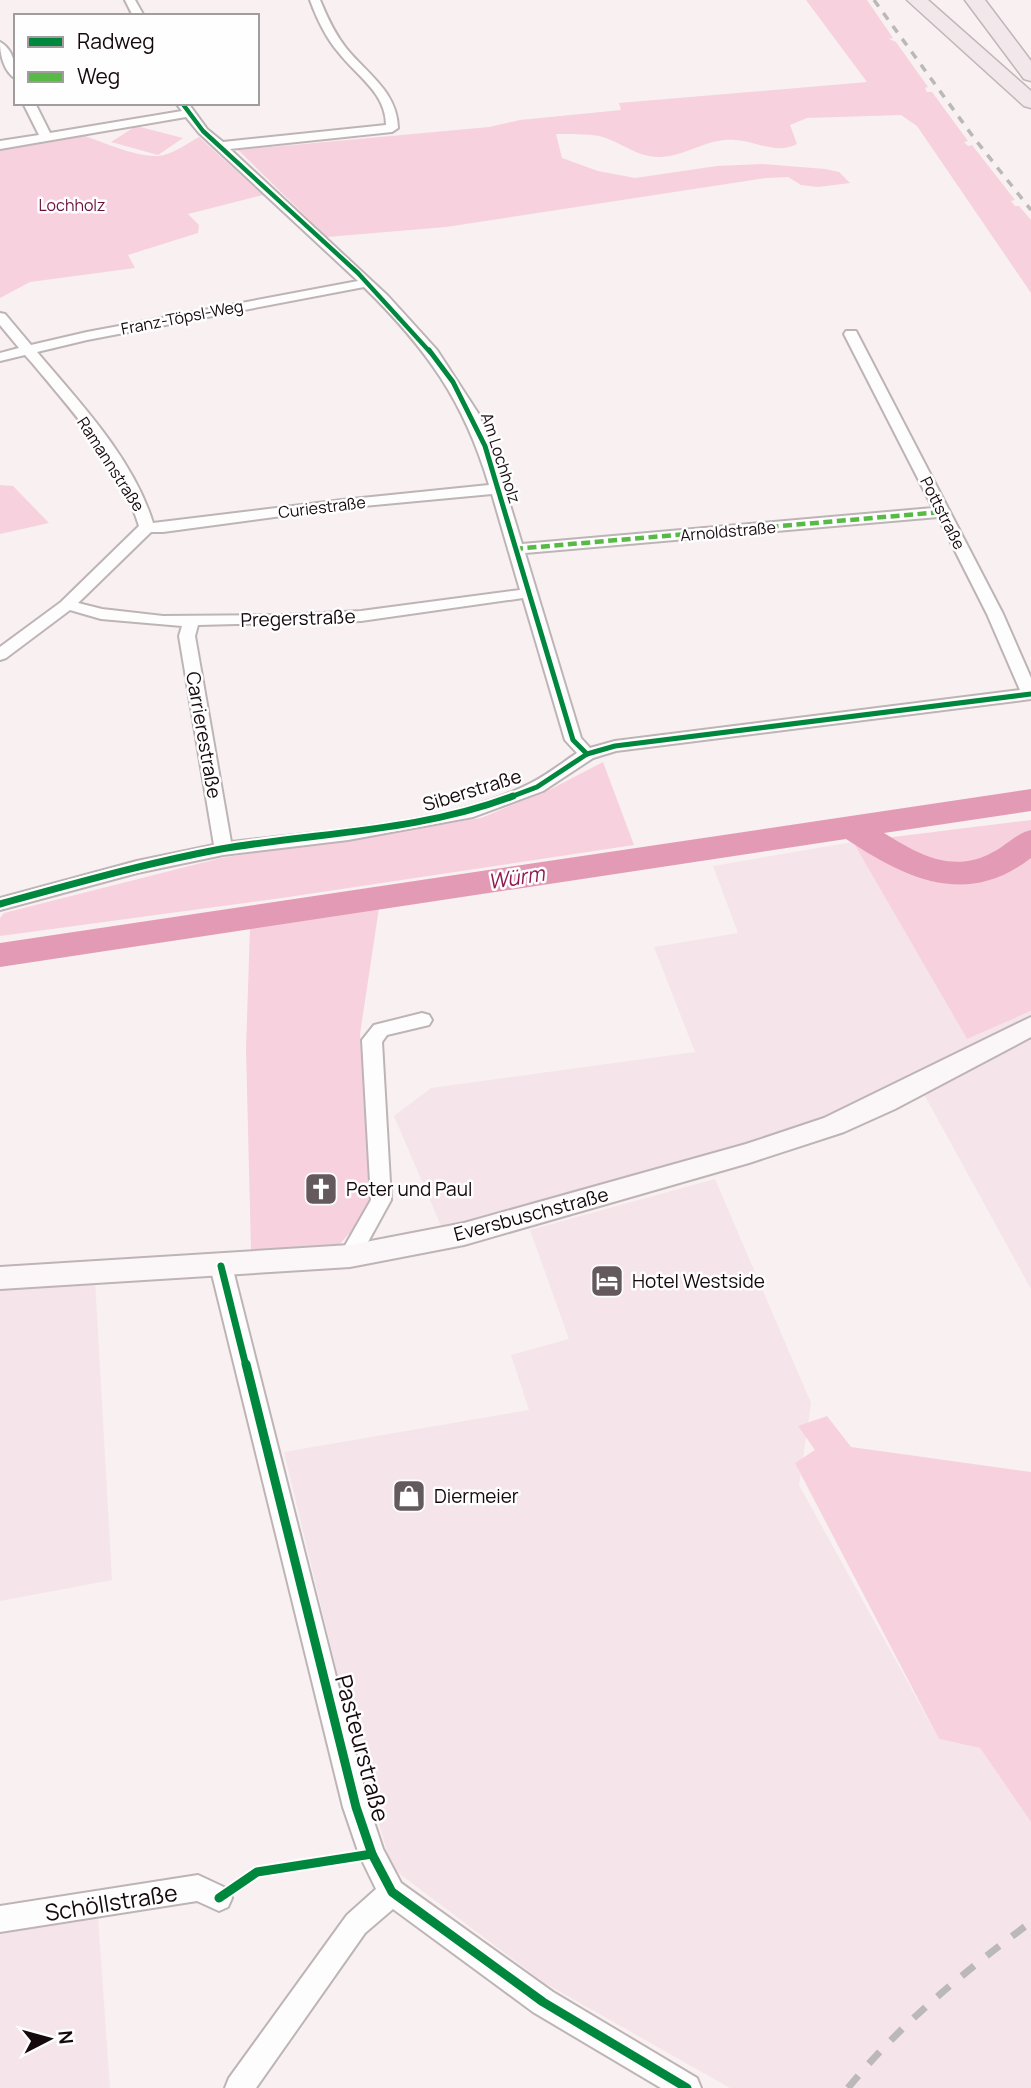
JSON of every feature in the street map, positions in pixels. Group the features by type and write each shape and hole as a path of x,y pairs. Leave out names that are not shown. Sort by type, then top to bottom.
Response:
{"highway":[{"path":"917,0 1031,102"},
{"path":"975,0 1031,75"},
{"path":"996,0 1031,44"}],"main road":[{"name":"Eversbuschstraße","path":"0,1278 350,1256 464,1234 749,1153 834,1125 885,1102 1024,1030"}],"street":[{"path":"221,146 392,128 393,121 387,101 343,51 315,0"},
{"path":"0,44 14,72"},
{"path":"30,105 46,137"},
{"path":"1,145 185,108"},
{"name":"Am Lochholz","path":"185,108 203,131 366,283 419,338 461,393 473,414 498,489 573,740 587,754"},
{"name":"Franz-Töpsl-Weg","path":"0,357 27,349 366,283"},
{"name":"Ramannstraße","path":"0,317 56,383 124,477 145,514 146,527 67,604 0,655"},
{"name":"Pottstraße","path":"851,334 995,614 1031,694"},
{"name":"Curiestraße","path":"146,527 163,528 367,501 498,489"},
{"name":"Arnoldstraße","path":"514,549 942,512"},
{"name":"Pregerstraße","path":"67,604 78,609 135,619 191,622 361,616 529,593"},
{"name":"Carrierestraße","path":"191,622 187,636 223,849"},
{"name":"Siberstraße","path":"0,904 124,870 223,849 374,830 473,811 537,787 587,754 648,741 1031,694"},
{"path":"350,1256 381,1200 372,1040 381,1030 422,1020"},
{"name":"Pasteurstraße","path":"221,1266 356,1807 372,1854 392,1892 542,2003 687,2088"},
{"name":"Schöllstraße","path":"0,1919 198,1888 219,1898"},
{"path":"239,2088 356,1924 392,1892"}],"shaded area":[{"path":"853,842 967,1039 1031,1011 1031,1289 925,1096 901,1093 885,1102 524,1212 442,1228 394,1116 431,1088 695,1052 654,947 738,933 713,866"},
{"path":"715,1179 811,1403 799,1485 939,1739 980,1748 1031,1822 1031,2088 730,2088 543,1982 392,1868 349,1722 284,1452 529,1410 511,1355 569,1339 530,1230"},
{"path":"95,1280 112,1580 0,1601 0,1287"},
{"path":"98,1918 110,2088 0,2088 0,1931"}],"green space":[{"path":"806,0 867,0 893,38 889,39 896,42 928,87 925,88 927,92 932,92 968,141 964,142 968,146 972,145 1015,200 1011,201 1031,220 1031,293 917,126 901,115 807,118 790,125 797,144 789,147 773,148 724,140 661,157 644,155 599,136 556,134 562,158 598,171 635,178 717,166 763,164 839,172 850,183 818,187 801,185 788,177 766,178 446,227 327,237 238,150 489,127 520,120 621,110 619,103 867,82"},
{"path":"136,126 183,138 158,155 111,142"},
{"name":"Lochholz","path":"77,133 133,153 155,156 173,152 199,137 263,195 188,214 199,225 198,233 128,255 135,268 30,282 0,298 0,145"},
{"path":"0,485 13,486 49,523 0,534"},
{"path":"603,762 634,845 282,898 0,936 0,918 4,913 221,858 481,818 551,789"},
{"path":"1031,820 1031,1011 967,1039 853,842"},
{"path":"379,908 360,1034 375,1195 368,1212 340,1244 251,1250 246,1049 250,928"},
{"path":"827,1416 851,1447 1031,1472 1031,1822 980,1748 939,1739 795,1463 815,1450 798,1426"}],"waterway":[{"name":"Würm","path":"0,955 1031,800"},
{"path":"852,827 897,856 940,873 962,874 984,870 1007,859 1031,841"}],"railway":[{"path":"874,0 974,138 1031,210"},
{"path":"848,2088 868,2064 934,1999 1031,1922"}],"marked path":[{"path":"514,549 942,512"}],"cycle path":[{"path":"184,105 203,131 384,299 432,353 453,382 471,413 485,446 573,740 587,754"},
{"path":"0,904 137,867 223,849 348,834 473,811 537,787 587,754 615,746 1031,694"},
{"path":"221,1266 356,1807 372,1854 392,1892 543,2002 687,2088"},
{"path":"219,1898 257,1872 372,1854"}],"place":[{"name":"Peter und Paul","path":"321,1189"},
{"name":"Hotel Westside","path":"607,1281"},
{"name":"Diermeier","path":"409,1496"}]}
